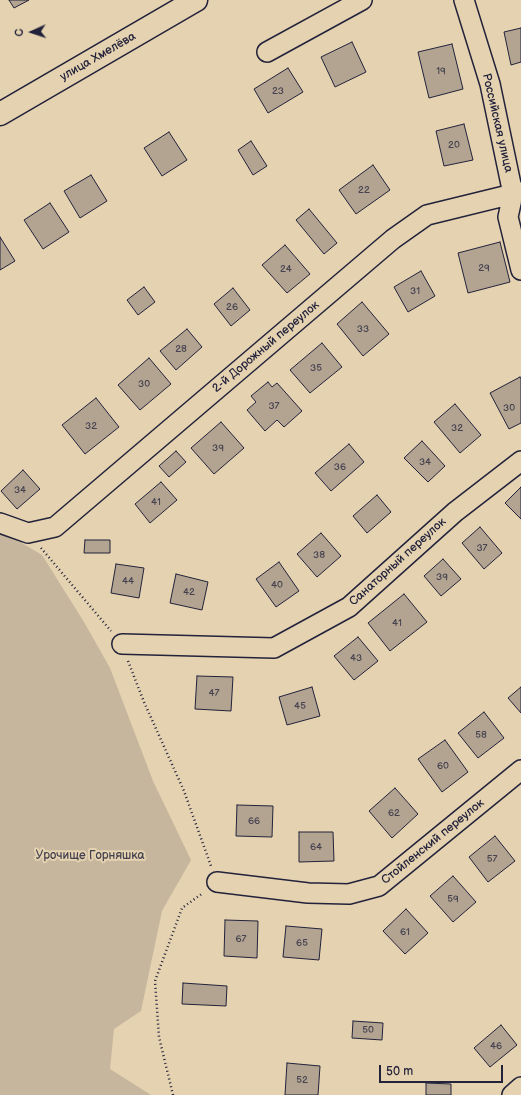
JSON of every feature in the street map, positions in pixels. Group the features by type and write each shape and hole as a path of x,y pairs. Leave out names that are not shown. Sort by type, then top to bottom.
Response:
{"main road":[{"name":"улица Хмелёва","path":"0,114 196,0"}],"street":[{"path":"267,52 362,0"},
{"name":"Российская улица","path":"464,0 490,84 517,193 508,217 521,270"},
{"name":"2-й Дорожный переулок","path":"28,533 55,527 393,239 427,215 517,193"},
{"name":"Санаторный переулок","path":"122,644 274,648 349,607 455,512 521,461"},
{"path":"0,523 28,533"},
{"name":"Стойленский переулок","path":"217,882 308,893 349,894 379,886 521,770"},
{"path":"512,1095 521,1087"}],"path":[{"path":"28,533 122,644 144,702 184,791 217,882 182,908 155,981 159,1038 173,1095"}],"green space":[{"name":"Урочище Горняшка","path":"0,530 42,555 84,622 110,668 153,781 191,860 162,911 141,1011 114,1029 110,1069 151,1095 0,1095"}],"building":[{"path":"9,0 29,0 14,8"},
{"path":"521,28 521,62 511,65 504,32"},
{"path":"352,42 366,72 335,87 321,57"},
{"path":"452,44 463,89 429,98 418,52"},
{"path":"288,68 303,92 268,113 254,89"},
{"path":"464,124 473,160 444,166 436,131"},
{"path":"169,132 187,160 162,176 144,148"},
{"path":"251,141 267,166 253,175 238,150"},
{"path":"373,165 390,190 356,214 339,190"},
{"path":"91,175 107,201 80,218 64,191"},
{"path":"50,203 69,232 43,249 24,220"},
{"path":"309,209 337,243 324,254 296,220"},
{"path":"0,237 15,261 0,270"},
{"path":"500,242 510,282 468,293 458,253"},
{"path":"285,245 310,274 287,293 262,265"},
{"path":"421,271 435,296 408,312 394,287"},
{"path":"144,287 155,302 138,315 127,300"},
{"path":"233,288 250,310 231,326 214,304"},
{"path":"362,302 389,334 363,356 337,324"},
{"path":"187,329 202,347 176,370 160,351"},
{"path":"322,343 342,367 310,393 290,370"},
{"path":"149,358 171,384 140,410 118,385"},
{"path":"520,377 521,423 509,429 490,393"},
{"path":"268,382 272,387 277,383 302,411 284,427 277,420 265,431 247,410 256,402 251,396"},
{"path":"96,398 119,427 85,454 62,425"},
{"path":"455,404 481,435 460,453 434,422"},
{"path":"221,422 244,448 214,474 191,448"},
{"path":"422,441 445,466 428,482 404,458"},
{"path":"349,444 364,462 331,491 315,473"},
{"path":"176,451 186,462 169,477 159,466"},
{"path":"23,470 40,489 17,509 1,491"},
{"path":"161,482 177,500 150,523 135,504"},
{"path":"521,487 521,519 505,503"},
{"path":"377,495 391,512 367,533 353,516"},
{"path":"480,527 502,553 484,569 462,543"},
{"path":"321,533 341,556 317,577 297,554"},
{"path":"85,540 110,540 110,553 84,553"},
{"path":"443,559 461,579 441,596 424,576"},
{"path":"279,562 299,591 276,607 256,579"},
{"path":"116,564 144,568 139,598 111,593"},
{"path":"176,574 208,582 202,610 170,603"},
{"path":"404,594 427,622 390,651 368,623"},
{"path":"358,637 378,661 354,680 334,656"},
{"path":"197,676 233,677 231,711 195,709"},
{"path":"312,687 320,716 287,725 279,697"},
{"path":"521,687 521,713 508,698"},
{"path":"484,712 504,738 478,758 458,733"},
{"path":"445,740 468,772 442,792 418,759"},
{"path":"395,788 418,814 392,838 369,811"},
{"path":"237,805 273,806 272,837 236,836"},
{"path":"299,832 333,832 334,861 299,862"},
{"path":"495,836 515,861 488,882 469,857"},
{"path":"453,876 476,902 453,922 430,896"},
{"path":"406,909 428,933 405,954 383,931"},
{"path":"225,920 258,921 257,958 224,956"},
{"path":"286,926 322,929 319,960 283,957"},
{"path":"183,983 227,986 226,1006 182,1004"},
{"path":"353,1021 383,1023 382,1040 352,1038"},
{"path":"501,1025 517,1045 490,1067 474,1048"},
{"path":"287,1063 320,1066 318,1095 285,1095"},
{"path":"426,1083 451,1084 451,1095 426,1095"}]}
